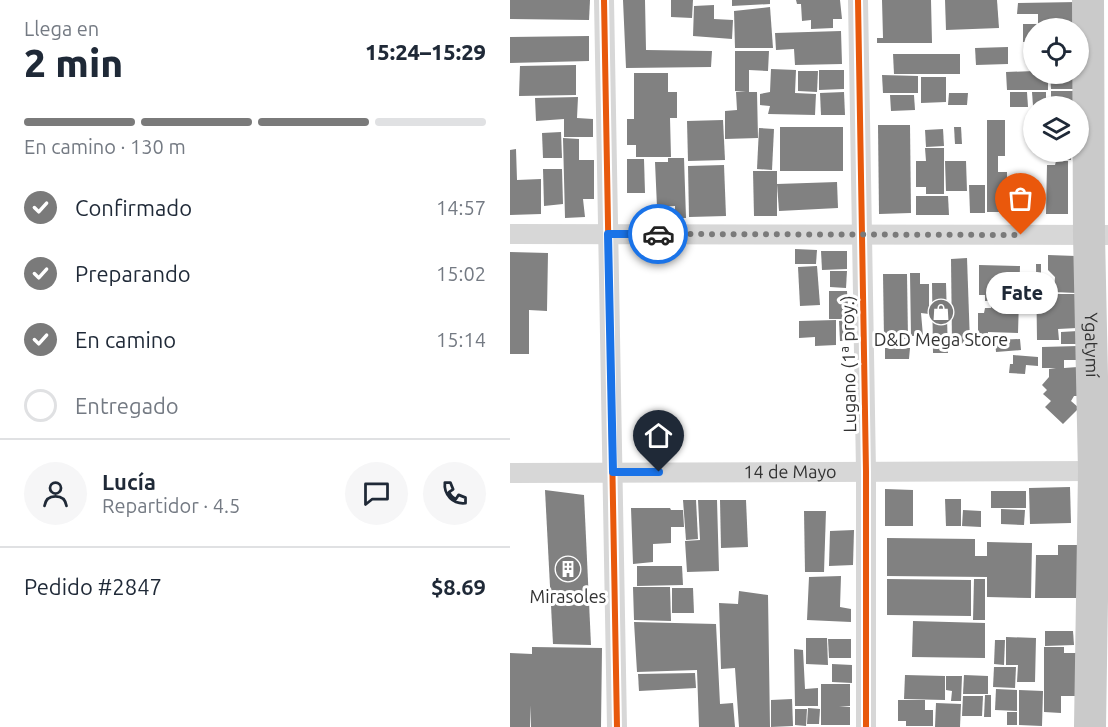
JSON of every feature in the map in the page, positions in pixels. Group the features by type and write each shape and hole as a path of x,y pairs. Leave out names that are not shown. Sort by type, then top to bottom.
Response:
{"main road":[{"name":"Ygatymí","path":"1088,0 1098,235 1101,471 1090,727"}],"street":[{"path":"604,0 617,727"},
{"name":"Lugano (1ª proy.)","path":"858,0 866,471 866,727"},
{"path":"510,234 1098,235"},
{"name":"14 de Mayo","path":"510,473 1101,471"}],"building":[{"path":"510,0 590,0 589,20 510,19"},
{"path":"623,0 645,0 646,50 712,51 711,67 626,68"},
{"path":"671,0 693,0 692,18 671,17"},
{"path":"732,0 770,0 770,4 732,6"},
{"path":"796,0 840,0 842,19 833,19 833,28 811,29 811,20 802,21 801,4 797,4"},
{"path":"882,0 931,0 932,43 877,43 877,38 883,38"},
{"path":"945,0 997,0 999,28 946,30"},
{"path":"1078,2 1079,18 1038,18 1038,14 1017,14 1018,3"},
{"path":"714,5 714,19 733,20 732,39 693,36 694,6"},
{"path":"770,7 773,48 735,48 734,11"},
{"path":"841,31 842,64 795,65 794,49 776,50 775,33"},
{"path":"589,36 589,61 510,63 510,37"},
{"path":"1008,47 1008,64 976,65 975,48"},
{"path":"735,51 769,51 768,71 749,70 749,92 757,92 758,138 725,139 725,111 737,110 736,92 746,92 735,91"},
{"path":"893,54 960,54 960,74 894,74"},
{"path":"576,65 576,95 519,96 520,66"},
{"path":"771,69 796,70 795,93 816,94 815,115 768,114 770,106 760,105 760,94 770,92"},
{"path":"819,70 844,70 844,89 819,90"},
{"path":"798,71 818,71 817,92 798,91"},
{"path":"1023,71 1023,84 1048,84 1048,90 1007,90 1006,72"},
{"path":"634,73 668,73 668,92 677,92 677,118 670,118 671,157 636,157 636,145 627,145 627,119 634,119"},
{"path":"882,75 918,76 918,93 883,93"},
{"path":"921,77 946,77 946,102 921,103"},
{"path":"1051,84 1075,84 1075,89 1051,89"},
{"path":"1051,91 1073,91 1073,96 1051,96"},
{"path":"844,92 845,115 821,115 820,93"},
{"path":"1010,92 1027,92 1027,96 1023,96 1023,107 1010,107"},
{"path":"1032,92 1046,92 1046,96 1032,96"},
{"path":"949,93 968,93 967,105 948,105"},
{"path":"890,95 914,95 915,110 891,111"},
{"path":"578,97 577,118 593,119 593,137 564,137 564,119 536,121 535,98"},
{"path":"723,120 725,160 688,161 687,121"},
{"path":"987,120 1005,120 1005,156 998,156 998,172 1007,172 1007,212 987,212"},
{"path":"878,125 910,125 911,213 879,214"},
{"path":"780,127 843,127 843,171 780,171"},
{"path":"954,127 961,127 962,144 955,144"},
{"path":"759,128 774,129 772,170 757,169"},
{"path":"943,129 944,146 926,147 925,130"},
{"path":"561,132 562,158 543,158 542,133"},
{"path":"563,138 579,139 579,160 594,160 594,199 583,199 585,217 565,218"},
{"path":"925,148 944,148 944,194 926,194 926,187 916,187 916,161 926,161"},
{"path":"516,149 517,180 541,179 541,214 510,215 510,150"},
{"path":"668,158 684,158 686,218 675,218 675,206 657,207 655,162 668,162"},
{"path":"627,159 644,159 645,193 627,193"},
{"path":"945,161 966,161 967,191 946,191"},
{"path":"1056,162 1068,162 1068,214 1046,214 1047,165 1055,165"},
{"path":"724,165 726,216 689,217 688,166"},
{"path":"543,169 562,169 563,204 544,206"},
{"path":"753,171 777,171 777,216 754,216"},
{"path":"837,182 838,208 779,211 777,184"},
{"path":"969,185 985,185 985,213 970,213"},
{"path":"916,196 948,196 949,215 916,215"},
{"path":"795,249 817,250 816,264 795,264"},
{"path":"821,251 847,251 847,269 822,270"},
{"path":"510,252 548,253 547,311 529,310 529,354 510,354"},
{"path":"1048,255 1076,256 1076,293 1054,292 1055,277 1048,270"},
{"path":"967,258 970,343 952,344 951,259"},
{"path":"1036,264 1041,264 1041,278 1050,278 1051,294 1076,294 1077,328 1058,329 1059,340 1037,340"},
{"path":"979,265 1020,266 1018,333 988,332 988,344 978,344 978,313 984,313 985,308 991,308 992,301 985,301 985,295 979,295"},
{"path":"817,266 820,305 800,306 798,267"},
{"path":"830,271 847,271 846,288 830,287"},
{"path":"910,273 920,273 920,284 929,284 929,314 921,313 923,336 911,336"},
{"path":"883,274 907,274 908,339 884,339"},
{"path":"932,283 946,283 948,353 933,353"},
{"path":"829,291 847,291 849,319 829,319"},
{"path":"836,320 836,345 815,346 815,337 799,338 799,321"},
{"path":"849,320 850,341 840,341 839,321"},
{"path":"1078,331 1078,344 1061,344 1061,332"},
{"path":"1020,339 1021,350 996,352 995,340"},
{"path":"1078,346 1079,360 1064,360 1064,368 1078,367 1079,396 1074,396 1071,401 1079,408 1063,424 1045,407 1051,401 1043,394 1047,390 1042,385 1049,377 1049,369 1056,368 1042,368 1042,347"},
{"path":"885,348 910,348 909,359 885,359"},
{"path":"1013,355 1038,357 1038,366 1026,365 1025,374 1009,373 1010,364 1013,364"},
{"path":"1070,487 1071,523 1030,524 1029,488"},
{"path":"885,489 913,490 913,526 885,526"},
{"name":"Mirasoles","path":"545,490 584,495 591,645 553,644"},
{"path":"991,491 1026,491 1026,508 991,508"},
{"path":"945,499 961,499 961,526 946,526"},
{"path":"683,500 696,500 698,539 686,540"},
{"path":"698,500 717,500 719,571 687,572 685,541 700,540"},
{"path":"720,500 746,500 748,547 721,548"},
{"path":"631,508 683,510 684,527 671,527 671,543 653,544 653,562 633,564"},
{"path":"1001,509 1025,510 1024,525 1001,524"},
{"path":"963,510 981,511 981,527 962,526"},
{"path":"804,511 826,511 824,572 805,572"},
{"path":"854,530 853,565 829,566 830,531"},
{"path":"887,538 975,539 975,556 987,556 987,542 1032,543 1031,598 987,597 987,577 887,576"},
{"path":"1058,545 1083,545 1082,598 1035,598 1036,555 1058,555"},
{"path":"637,566 682,566 683,585 637,586"},
{"path":"841,576 840,607 851,609 851,622 807,620 809,577"},
{"path":"887,579 971,580 971,616 887,615"},
{"path":"974,579 985,579 985,620 973,620"},
{"path":"633,587 670,587 671,621 634,620"},
{"path":"672,588 693,588 694,613 672,613"},
{"path":"739,591 768,595 770,727 739,727 735,668 721,669 719,603 738,604"},
{"path":"913,621 985,623 985,658 912,657"},
{"path":"634,622 716,624 720,704 733,703 735,727 699,727 697,670 637,672"},
{"path":"1045,631 1073,631 1074,645 1045,646"},
{"path":"1006,637 1036,638 1035,682 1017,682 1018,665 1006,665"},
{"path":"806,638 827,638 828,665 806,664"},
{"path":"828,639 851,639 851,658 829,658"},
{"path":"995,640 1005,640 1004,665 994,664"},
{"path":"532,647 602,648 601,727 531,727 531,705 530,727 510,727 510,653 532,654"},
{"path":"1044,647 1064,647 1064,653 1076,653 1075,696 1061,696 1061,713 1044,712"},
{"path":"794,649 803,650 805,689 818,688 818,706 795,706"},
{"path":"832,664 852,665 852,683 832,682"},
{"path":"994,667 1016,667 1015,688 993,687"},
{"path":"695,673 696,688 639,691 638,674"},
{"path":"905,675 945,676 945,700 904,699"},
{"path":"964,675 988,676 988,694 963,694"},
{"path":"946,676 962,676 961,701 951,701 952,691 946,690"},
{"path":"821,684 850,684 850,706 839,706 850,707 850,725 821,725"},
{"path":"996,689 1017,690 1017,711 995,710"},
{"path":"1019,690 1043,691 1042,726 1019,725"},
{"path":"985,695 991,695 991,717 984,717"},
{"path":"963,696 983,696 982,716 962,716"},
{"path":"792,699 793,726 771,727 771,700"},
{"path":"898,700 925,700 925,710 933,710 933,726 906,726 906,721 898,721"},
{"path":"936,703 961,704 960,727 935,727"},
{"path":"808,708 820,709 819,724 807,724"},
{"path":"795,709 807,709 806,726 795,725"},
{"path":"1007,712 1017,712 1017,725 1007,725"}],"cycle path":[{"path":"604,0 617,727"},
{"path":"858,0 866,471 866,727"}],"way so far":[{"path":"658,234 1021,235"}],"place":[{"name":"Fate","path":"1021,235"},
{"name":"D&D Mega Store","path":"941,312"},
{"name":"Mirasoles","path":"568,569"}],"route":[{"path":"658,234 608,234 613,472 659,472"}]}
